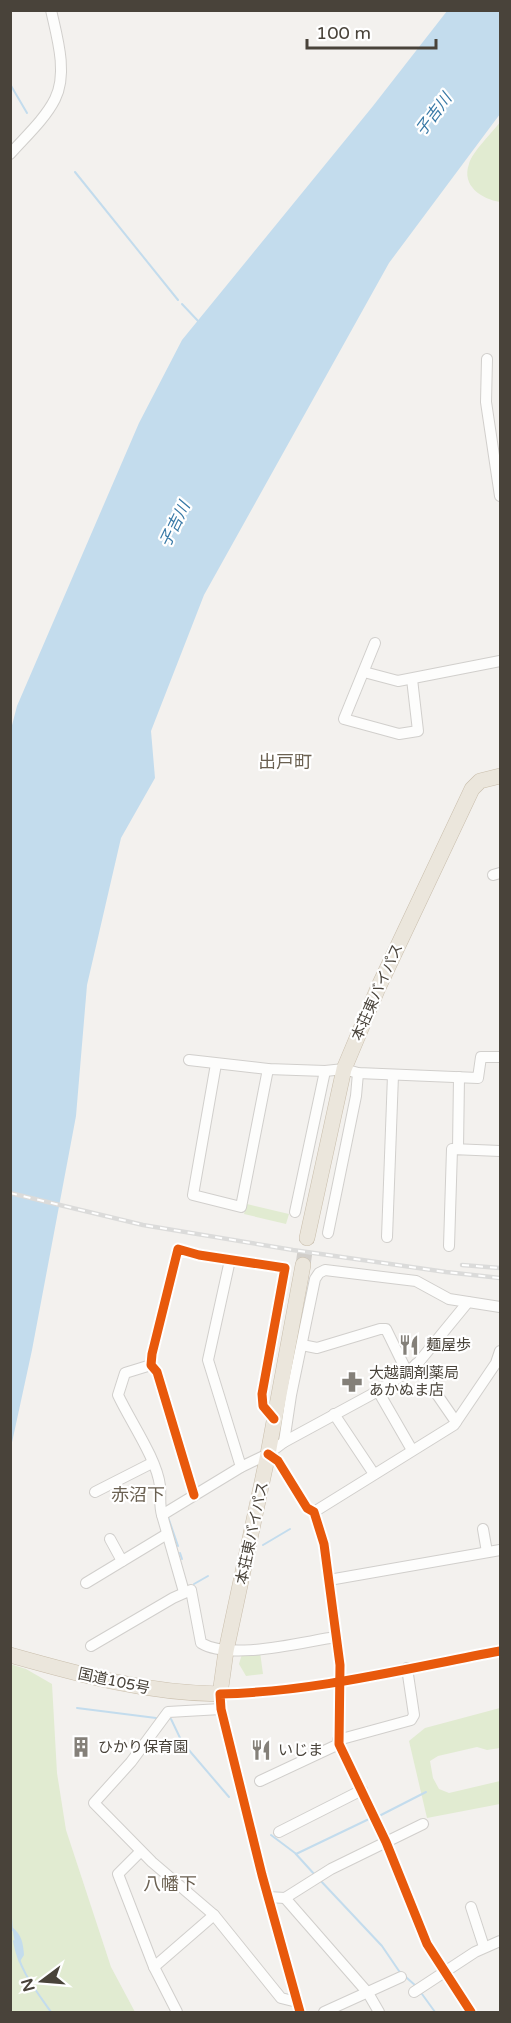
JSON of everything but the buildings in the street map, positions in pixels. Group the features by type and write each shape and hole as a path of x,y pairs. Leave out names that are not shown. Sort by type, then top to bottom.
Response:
{"highway":[{"name":"本荘東バイパス","path":"308,1238 351,1071 378,988 472,789 480,781 501,776"},
{"name":"本荘東バイパス","path":"220,1701 226,1651 268,1454 303,1265"},
{"name":"国道105号","path":"10,1655 139,1688 220,1701"}],"street":[{"path":"10,154 55,98 60,77 59,51 51,10"},
{"path":"487,359 486,402 497,452 501,496"},
{"path":"375,643 344,718 399,734 418,730 412,679"},
{"path":"364,672 398,681 501,661"},
{"path":"189,1060 268,1070 351,1071 478,1078 481,1058 501,1057"},
{"path":"216,1064 193,1195 241,1207 268,1070"},
{"path":"295,1212 325,1071"},
{"path":"328,1233 356,1096 351,1071"},
{"path":"387,1237 393,1075"},
{"path":"458,1149 459,1077"},
{"path":"449,1246 452,1149 501,1151"},
{"path":"194,1496 157,1372 151,1365 178,1249 285,1268 262,1394 263,1406 274,1419"},
{"path":"230,1260 208,1360 241,1467"},
{"path":"284,1442 291,1395 315,1279 319,1273 325,1270 416,1281 449,1299 501,1307"},
{"path":"162,1515 407,1372 468,1302"},
{"path":"302,1345 317,1348 386,1329 407,1372"},
{"path":"314,1512 456,1422 496,1363 501,1351"},
{"path":"416,1364 456,1422"},
{"path":"151,1365 125,1373 118,1395 152,1462 160,1486 159,1504 184,1592"},
{"path":"378,1391 412,1450"},
{"path":"334,1414 374,1474"},
{"path":"268,1454 278,1461 307,1508 314,1512 324,1544 341,1681 339,1742 386,1842 428,1944 471,2013"},
{"path":"95,1492 152,1462"},
{"path":"483,1529 487,1552"},
{"path":"86,1583 167,1534"},
{"path":"110,1539 122,1561"},
{"path":"328,1580 501,1550"},
{"path":"91,1646 191,1590 201,1643 211,1649 238,1652 336,1637"},
{"path":"298,2007 281,1998 214,1915 140,1852 94,1803 131,1762 168,1712 246,1694 341,1681 501,1651"},
{"path":"260,1781 339,1742 411,1720 414,1715 407,1668"},
{"path":"220,1701 268,1897 298,2007"},
{"path":"279,1832 362,1790"},
{"path":"268,1897 285,1898 317,1877 423,1824"},
{"path":"140,1852 118,1874 154,1967 177,2013"},
{"path":"285,1898 368,1993 379,2013"},
{"path":"471,1907 484,1947"},
{"path":"154,1967 214,1915"},
{"path":"414,1992 484,1947 501,1941"},
{"path":"324,2013 401,1977"}],"green space":[{"path":"500,122 500,202 486,198 475,190 468,179 467,172 474,154"},
{"path":"247,1204 289,1214 286,1224 244,1214"},
{"path":"260,1652 263,1674 246,1676 239,1664 242,1654"},
{"path":"10,1664 26,1669 52,1684 57,1773 66,1830 111,1967 135,2012 11,2012"},
{"path":"500,1708 500,1748 487,1750 477,1747 438,1756 430,1761 433,1778 439,1789 449,1793 500,1781 500,1804 427,1818 409,1741 425,1728"}],"water":[{"name":"子吉川","path":"447,11 500,11 500,114 389,263 204,595 151,731 155,778 121,838 87,985 76,1116 32,1350 11,1447 10,733 17,706 139,423 182,340 373,106"},
{"path":"12,1927 20,1936 22,1943 24,1955 19,1963"}],"waterway":[{"path":"10,84 27,113"},
{"path":"75,172 178,300"},
{"path":"182,304 199,322"},
{"path":"168,1517 178,1546"},
{"path":"263,1545 290,1529"},
{"path":"180,1553 182,1559"},
{"path":"194,1584 208,1576"},
{"path":"77,1708 156,1718"},
{"path":"171,1719 182,1742 229,1797"},
{"path":"381,1815 426,1792"},
{"path":"296,1854 369,1819"},
{"path":"271,1835 295,1853 315,1875"},
{"path":"319,1879 382,1946 399,1971 416,1986"},
{"path":"10,1906 12,1930"},
{"path":"14,1941 24,1970 51,2012"},
{"path":"422,1994 435,2012"}],"tunnel":[{"path":"303,1265 307,1238"}],"railway":[{"path":"10,1193 143,1225 293,1250 500,1278"},
{"path":"462,1265 500,1268"}],"cycle path":[{"path":"194,1495 157,1372 151,1365 178,1249 199,1255 285,1268 262,1394 263,1406 274,1419"},
{"path":"268,1454 278,1461 307,1508 314,1512 324,1544 340,1665 339,1744 386,1842 427,1944 471,2012"},
{"path":"300,2012 262,1875 221,1709 220,1694 326,1684 500,1651"}],"place":[{"name":"麺屋歩","path":"409,1345"},
{"name":"大越調剤薬局 あかぬま店","path":"352,1382"},
{"name":"ひかり保育園","path":"81,1747"},
{"name":"いじま","path":"261,1750"}],"district":[{"name":"出戸町","path":"285,762"},
{"name":"赤沼下","path":"138,1495"},
{"name":"八幡下","path":"170,1884"}]}
